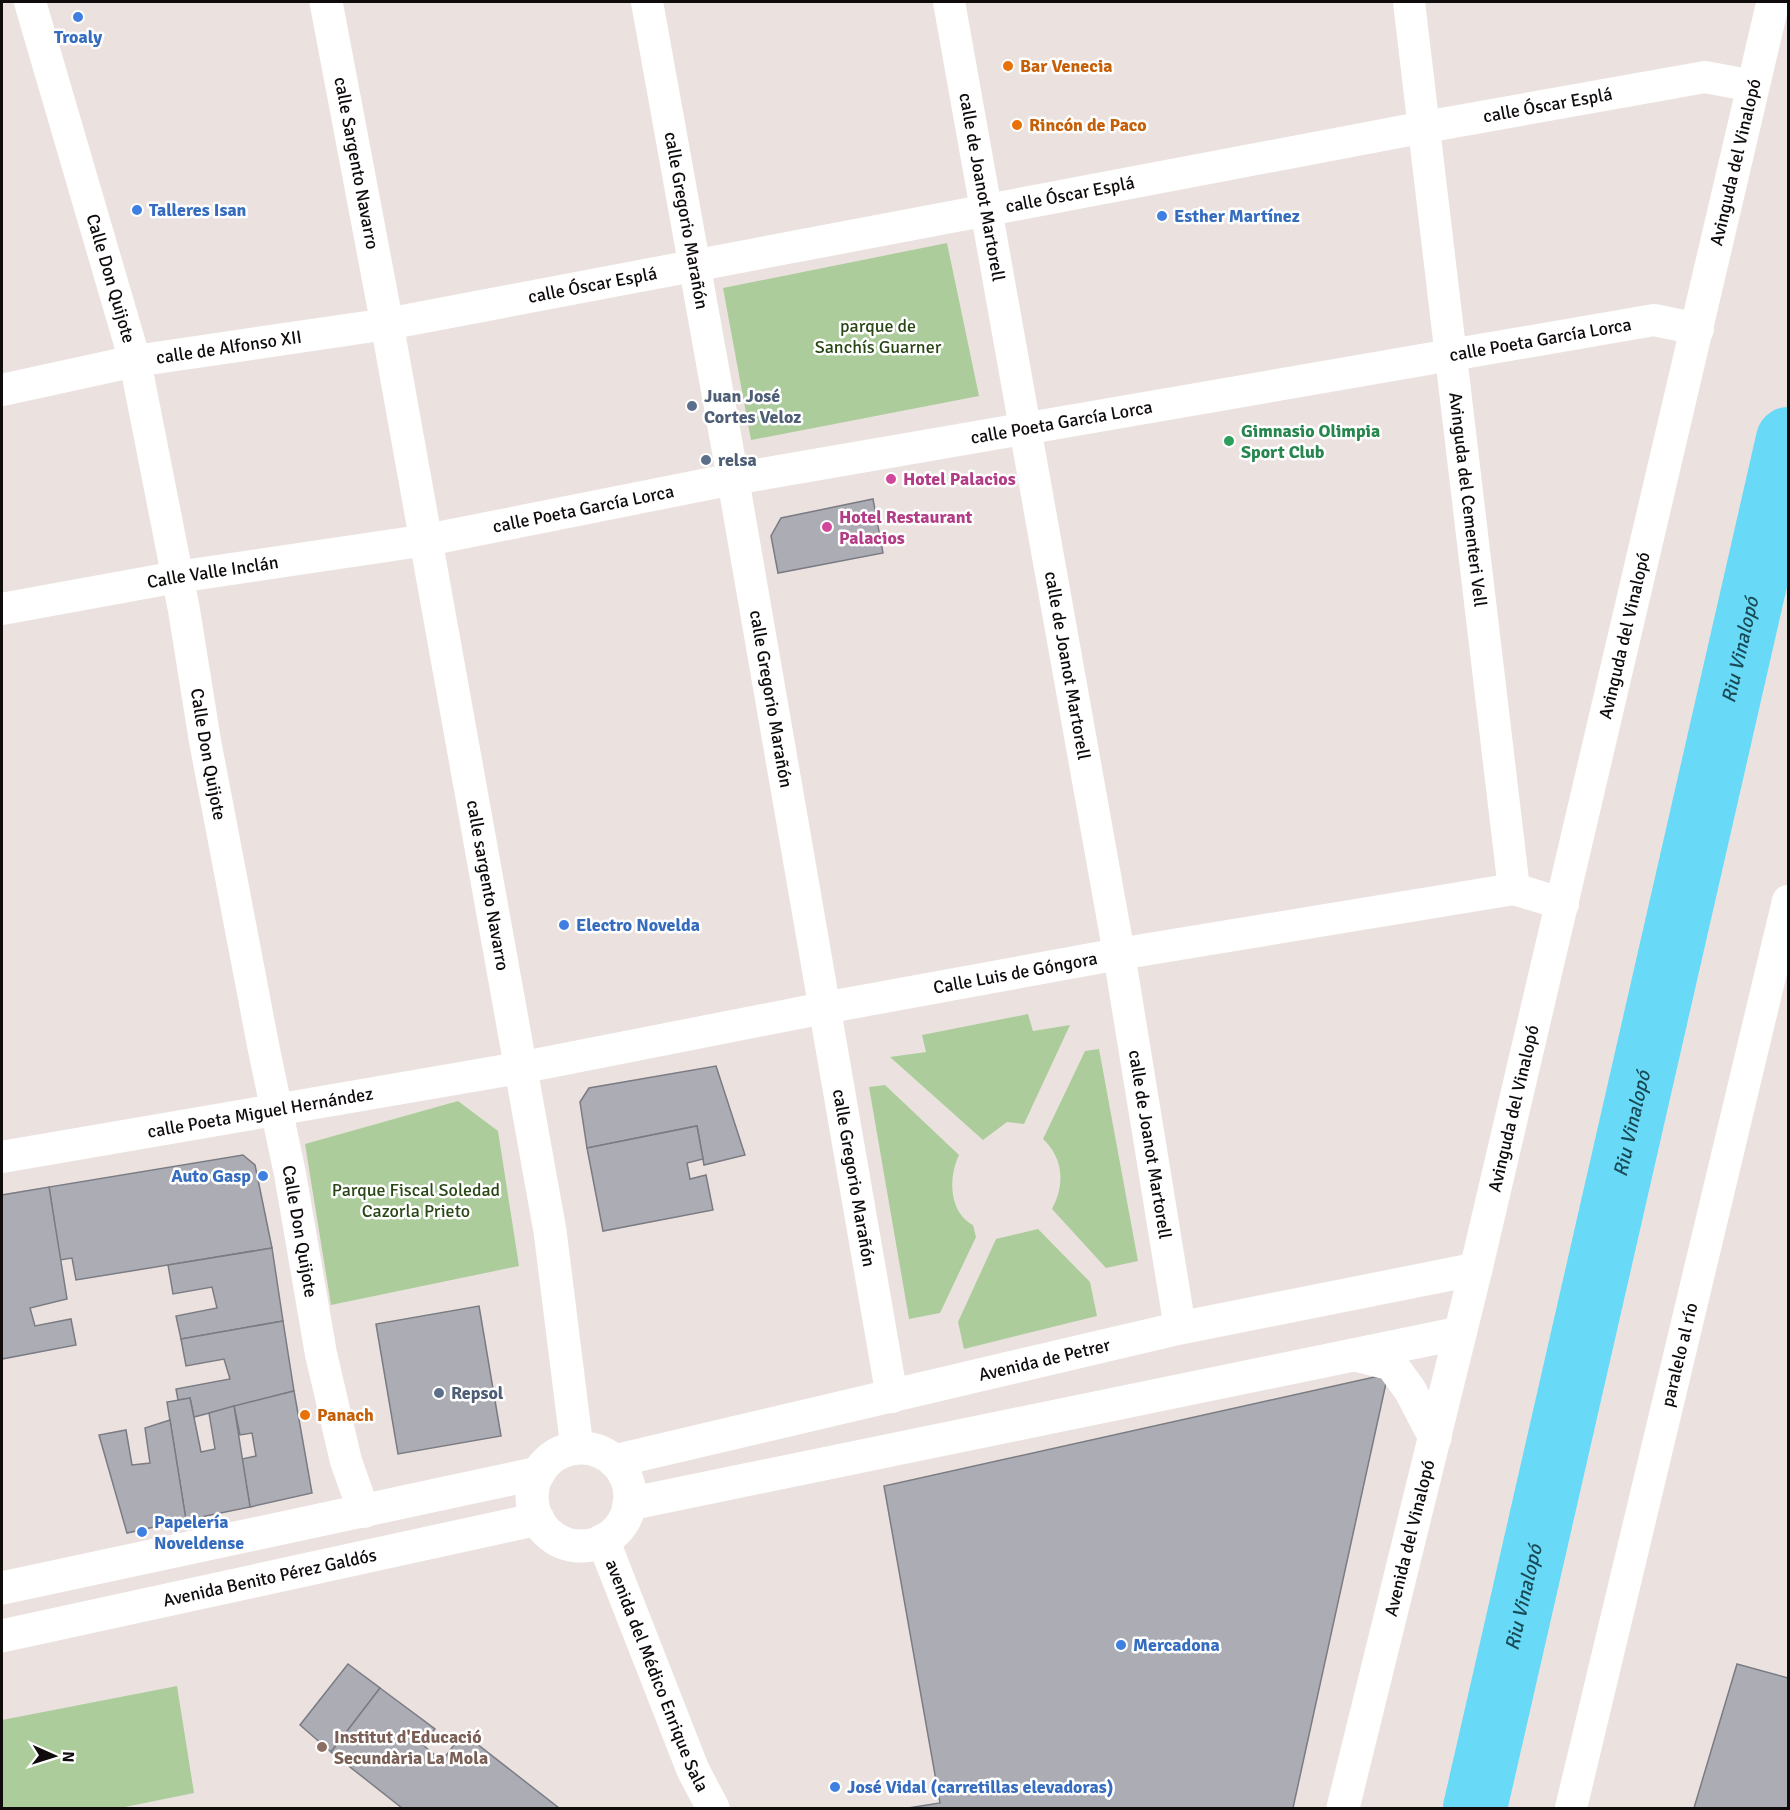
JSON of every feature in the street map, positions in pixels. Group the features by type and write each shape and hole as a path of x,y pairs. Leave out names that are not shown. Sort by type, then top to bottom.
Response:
{"street":[{"name":"Calle Don Quijote","path":"30,2 135,361 177,577 205,741 290,1174 321,1354 346,1461 364,1512"},
{"name":"calle Sargento Navarro","path":"326,2 387,324"},
{"name":"calle Gregorio Marañón","path":"647,2 733,478 892,1397"},
{"name":"calle de Joanot Martorell","path":"949,2 1119,954 1180,1328"},
{"name":"Avinguda del Cementeri Vell","path":"1409,2 1514,889"},
{"name":"Avinguda del Vinalopó","path":"1476,1269 1773,2"},
{"name":"calle Óscar Esplá","path":"387,324 1425,127 1705,77 1753,86"},
{"name":"calle Poeta García Lorca","path":"427,540 733,478 1654,320 1698,329"},
{"name":"calle de Alfonso XII","path":"2,390 135,361 387,324"},
{"name":"calle sargento Navarro","path":"387,324 550,1231 578,1448"},
{"name":"Calle Valle Inclán","path":"2,609 177,577 427,540"},
{"path":"1514,889 1563,904"},
{"name":"Calle Luis de Góngora","path":"519,1068 825,1008 1119,954 1514,889"},
{"name":"paralelo al río","path":"1570,1809 1788,902"},
{"name":"calle Poeta Miguel Hernández","path":"2,1157 519,1068"},
{"name":"Avenida de Petrer","path":"614,1461 1180,1328 1476,1269"},
{"name":"Avenida del Vinalopó","path":"1343,1809 1476,1269"},
{"path":"629,1504 1460,1333"},
{"path":"1356,1355 1391,1364 1410,1390 1434,1438"},
{"path":"578,1448 605,1453 614,1461 627,1478 629,1504 622,1524 603,1540 582,1546 567,1544 553,1537 538,1518 532,1497 539,1473 556,1454 578,1448"},
{"path":"2,1588 539,1473"},
{"name":"Avenida Benito Pérez Galdós","path":"2,1636 538,1518"},
{"name":"avenida del Médico Enrique Sala","path":"603,1540 693,1770 713,1809"}],"green space":[{"name":"parque de Sanchís Guarner","path":"947,243 979,396 751,440 723,288"},
{"path":"1028,1014 1033,1031 1070,1025 1024,1124 1007,1122 983,1140 890,1057 926,1052 922,1035"},
{"path":"1099,1049 1138,1261 1106,1268 1052,1209 1059,1191 1059,1164 1043,1139 1085,1051"},
{"path":"885,1085 959,1155 953,1174 953,1194 959,1212 973,1225 976,1237 940,1313 909,1319 869,1087"},
{"name":"Parque Fiscal Soledad Cazorla Prieto","path":"458,1101 498,1131 519,1266 331,1305 305,1144"},
{"path":"1038,1229 1090,1282 1097,1316 964,1349 958,1322 996,1239"},
{"path":"177,1686 194,1793 120,1808 2,1808 2,1720"}],"building":[{"name":"Hotel Restaurant Palacios","path":"873,499 883,553 778,573 771,536 781,518"},
{"path":"716,1066 745,1155 704,1165 697,1126 587,1148 580,1102 589,1088"},
{"path":"697,1126 703,1159 687,1163 690,1179 706,1175 713,1210 603,1231 587,1148"},
{"path":"243,1155 255,1165 272,1248 76,1280 72,1258 60,1260 49,1187"},
{"path":"49,1187 67,1299 30,1308 35,1326 71,1319 76,1345 2,1359 2,1195"},
{"path":"272,1248 283,1321 181,1339 176,1316 217,1308 212,1287 173,1294 168,1265"},
{"path":"479,1306 501,1436 398,1454 376,1324"},
{"path":"283,1321 294,1391 194,1417 190,1398 178,1400 176,1389 230,1379 224,1359 186,1366 181,1339"},
{"name":"Mercadona","path":"1388,1374 1293,1808 908,1808 940,1803 884,1486"},
{"path":"294,1391 312,1493 250,1507 242,1459 256,1456 252,1433 240,1435 234,1406"},
{"path":"190,1398 201,1452 215,1449 209,1413 234,1406 250,1507 186,1520 167,1402"},
{"path":"170,1420 186,1520 127,1533 99,1435 126,1430 132,1465 150,1463 145,1428"},
{"path":"348,1664 380,1688 331,1752 300,1725"},
{"path":"1737,1664 1788,1678 1788,1808 1694,1808"},
{"path":"380,1688 435,1729 423,1745 442,1761 463,1733 559,1808 402,1808 331,1752"}],"waterway":[{"name":"Riu Vinalopó","path":"1475,1808 1788,439"}],"place":[{"name":"Troaly","path":"78,17"},
{"name":"Bar Venecia","path":"1008,66"},
{"name":"Rincón de Paco","path":"1017,125"},
{"name":"Talleres Isan","path":"137,210"},
{"name":"Esther Martínez","path":"1162,216"},
{"name":"Juan José Cortes Veloz","path":"692,406"},
{"name":"Gimnasio Olimpia Sport Club","path":"1229,441"},
{"name":"relsa","path":"706,460"},
{"name":"Hotel Palacios","path":"891,479"},
{"name":"Hotel Restaurant Palacios","path":"827,527"},
{"name":"Electro Novelda","path":"564,925"},
{"name":"Auto Gasp","path":"263,1176"},
{"name":"Repsol","path":"439,1393"},
{"name":"Panach","path":"305,1415"},
{"name":"Papelería Noveldense","path":"142,1532"},
{"name":"Mercadona","path":"1121,1645"},
{"name":"Institut d'Educació Secundària La Mola","path":"322,1747"},
{"name":"José Vidal (carretillas elevadoras)","path":"835,1787"}]}
